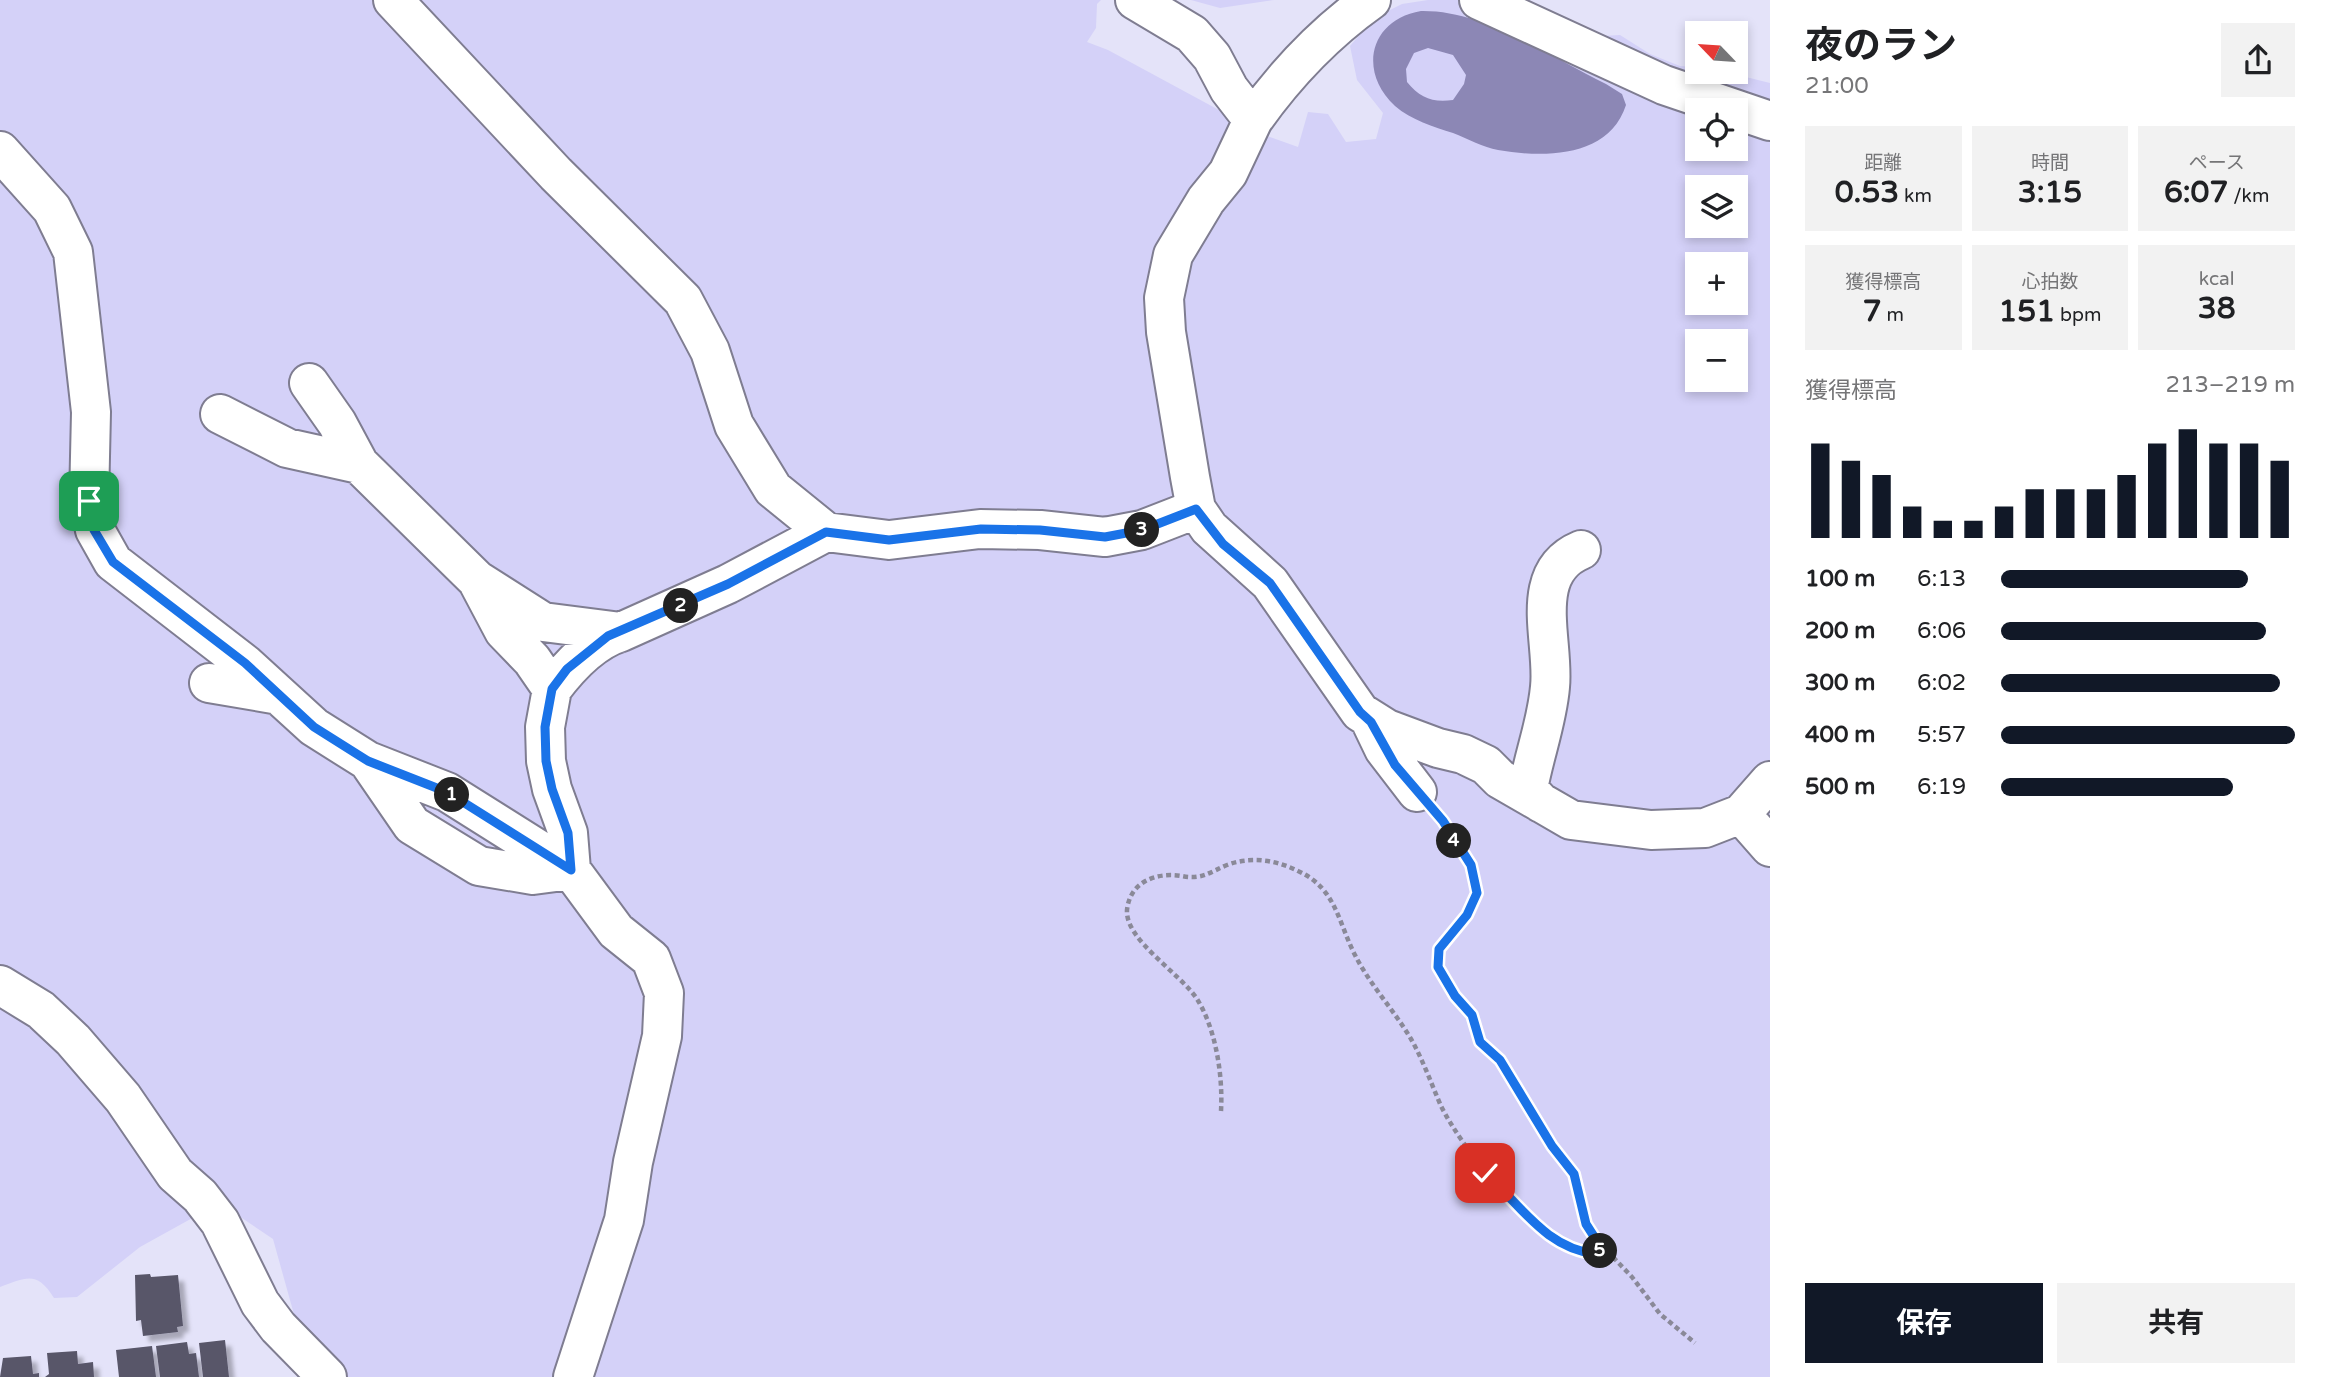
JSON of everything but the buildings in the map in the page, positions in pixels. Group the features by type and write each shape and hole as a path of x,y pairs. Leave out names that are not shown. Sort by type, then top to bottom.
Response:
{"lane":[{"path":"393,0 556,174 682,300 710,351 740,436 773,489 826,532 889,540 981,529 1040,530 1105,537 1142,530 1196,509"},
{"path":"1135,0 1192,34 1212,57 1229,89 1253,120"},
{"path":"1371,0 1339,24 1290,74 1253,120 1228,173 1206,200 1173,255 1164,298 1166,332 1196,509 1223,544 1270,583 1360,712 1371,722 1438,748 1464,754 1486,765 1500,779 1571,820 1651,830 1705,828 1741,814 1770,781"},
{"path":"1479,0 1664,85 1770,121"},
{"path":"0,151 52,209 73,252 91,412 89,501 94,530 113,562 245,663 314,727 368,761 447,792 571,870 616,931 651,959 664,993 662,1036 633,1162 624,1220 573,1377"},
{"path":"309,383 337,423 359,464 477,580 543,622 621,632"},
{"path":"220,414 287,448 359,464"},
{"path":"571,870 568,833 552,789 546,761 545,727 552,689 567,669 596,644 728,584 826,532"},
{"path":"1541,803 1528,789 1551,685 1547,651 1550,581 1563,557 1581,550"},
{"path":"477,580 504,631 532,660 552,689"},
{"path":"209,683 279,695"},
{"path":"1371,722 1384,749 1417,792"},
{"path":"1741,814 1770,847"},
{"path":"0,985 41,1010 74,1040 123,1098 175,1174 200,1196 220,1222 260,1303 278,1327 327,1377"}],"path":[{"path":"1417,792 1443,821 1471,865 1477,882 1477,893 1467,915 1439,949 1438,967 1455,996 1472,1015 1480,1042 1500,1060 1552,1146 1574,1174 1586,1224 1602,1249 1632,1277 1660,1314 1695,1343"},
{"path":"1221,1111 1213,1039 1207,1018 1177,974 1134,934 1127,912 1128,905 1133,891 1155,876 1201,878 1247,859 1274,862 1300,871 1327,890 1354,954 1406,1030 1441,1106 1485,1173 1540,1229 1561,1245 1596,1254 1602,1249"}],"shaded area":[{"path":"0,0 1101,0 1097,4 1096,28 1087,42 1108,50 1267,136 1298,147 1308,112 1328,114 1346,142 1376,139 1383,113 1357,80 1350,46 1374,18 1402,4 1428,0 1502,0 1584,37 1620,35 1650,54 1685,66 1685,84 1748,84 1748,78 1770,83 1770,1377 327,1377 295,1318 273,1239 227,1208 196,1216 140,1247 77,1297 54,1298 37,1280 17,1281 0,1287"},
{"path":"1191,0 1274,0 1220,8"},
{"path":"1421,11 1445,13 1493,26 1606,84 1622,94 1626,105 1618,122 1605,136 1590,145 1554,153 1498,150 1423,122 1401,111 1383,93 1373,63 1380,36 1403,16","holes":["1428,48 1453,55 1466,75 1464,84 1453,100 1427,98 1407,82 1406,69 1414,53"]}],"route":[{"path":"89,501 94,530 113,562 245,663 314,727 368,761 447,792 571,870 568,833 552,789 546,761 545,727 552,689 567,669 608,636 728,584 826,532 889,540 981,529 1040,530 1105,537 1142,530 1196,509 1223,544 1270,583 1360,712 1371,722 1395,765 1443,821 1471,865 1477,882 1477,893 1467,915 1439,949 1438,967 1455,996 1472,1015 1480,1042 1500,1060 1552,1146 1568,1163 1577,1182 1586,1224 1602,1249 1596,1254 1577,1252 1561,1245 1540,1229 1485,1173"}]}
